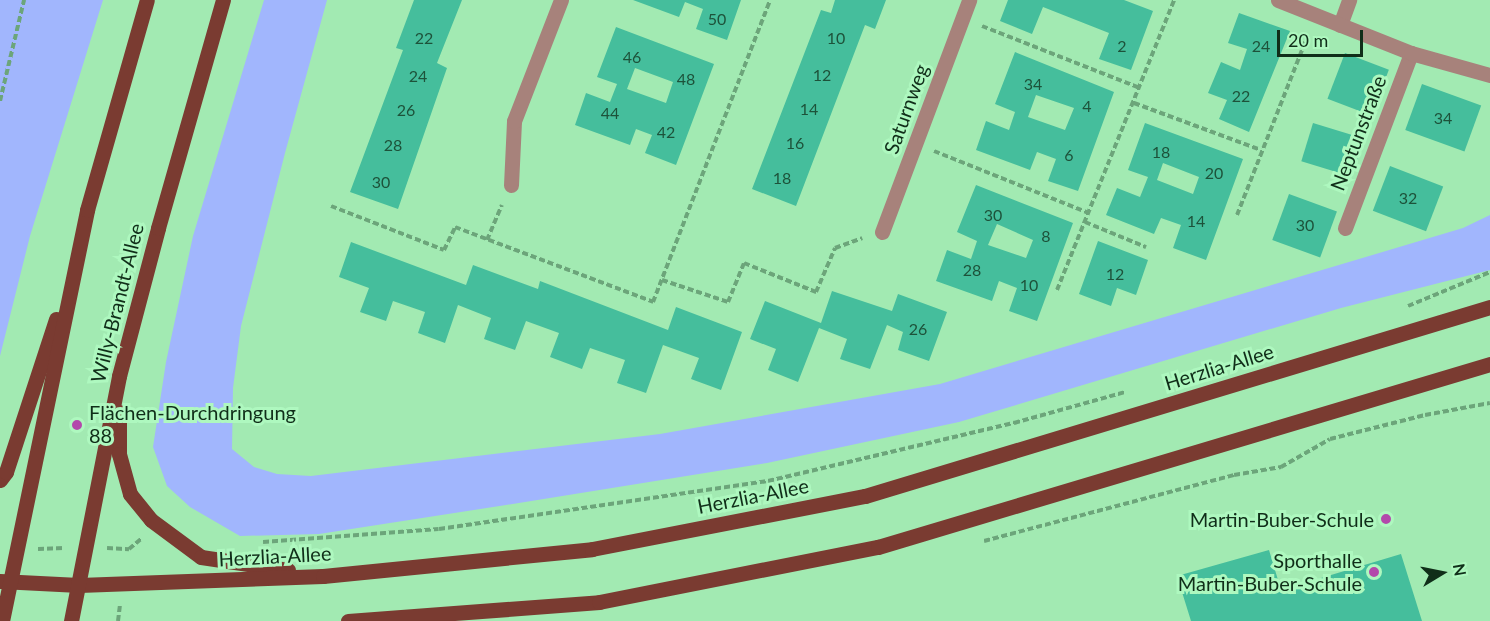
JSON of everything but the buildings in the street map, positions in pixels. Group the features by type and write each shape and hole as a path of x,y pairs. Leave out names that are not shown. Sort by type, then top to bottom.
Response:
{"main road":[{"path":"2,621 5,581 17,549 87,210 147,0"},
{"name":"Willy-Brandt-Allee","path":"71,621 119,376 158,228 223,0"},
{"path":"0,480 6,472 78,251"},
{"name":"Herzlia-Allee","path":"5,581 79,585 323,576 592,549 866,496 1490,308"},
{"path":"348,621 599,602 878,547 1490,364"},
{"path":"119,376 119,454 130,494 151,520 201,558 323,576"}],"street":[{"path":"511,185 514,121 561,0"},
{"name":"Saturnweg","path":"882,232 969,0"},
{"path":"1278,0 1411,54 1490,75"},
{"path":"1340,25 1349,0"},
{"name":"Neptunstraße","path":"1345,228 1411,54"}],"path":[{"path":"0,101 24,0"},
{"path":"331,206 444,250 455,227 653,302 770,0"},
{"path":"1057,290 1174,0"},
{"path":"1237,215 1316,15"},
{"path":"962,18 1140,88"},
{"path":"1134,103 1261,150"},
{"path":"916,143 1089,213"},
{"path":"487,240 511,185"},
{"path":"1085,222 1146,247"},
{"path":"662,280 728,302 744,263 816,292 835,248 882,232"},
{"path":"1399,310 1490,272"},
{"path":"252,543 439,529 768,481 1014,423 1128,391"},
{"path":"17,549 86,547 129,549 159,526"}],"shaded area":[{"path":"0,0 103,0 30,236 0,356"},
{"path":"264,0 327,0 241,326 233,388 232,449 254,467 277,474 311,476 660,434 940,384 1463,228 1490,215 1490,270 1341,308 959,422 767,463 319,534 240,536 190,507 167,486 153,447 166,362 193,236"}],"place":[{"name":"Flächen-Durchdringung 88","path":"77,425"},
{"name":"Martin-Buber-Schule","path":"1386,519"},
{"name":"Sporthalle Martin-Buber-Schule","path":"1374,572"}]}
